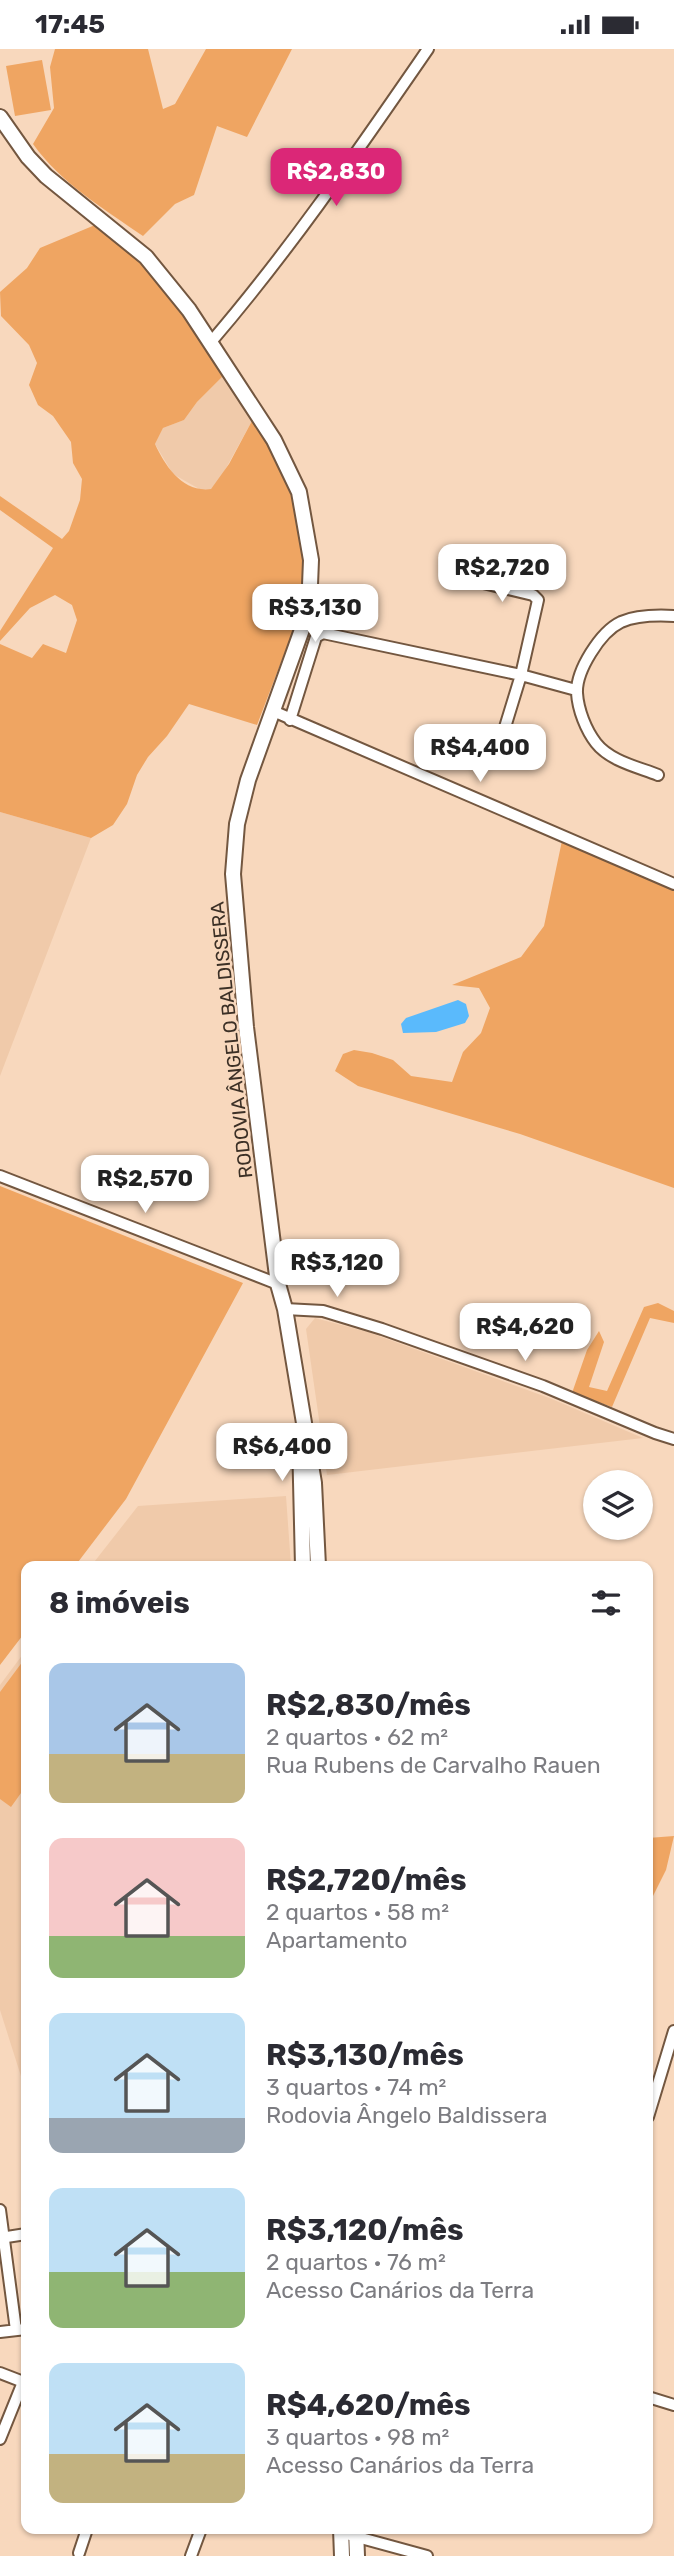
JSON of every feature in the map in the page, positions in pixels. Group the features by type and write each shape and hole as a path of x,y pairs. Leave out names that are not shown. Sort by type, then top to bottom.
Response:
{"street":[{"path":"211,342 332,188 428,49"},
{"name":"RODOVIA ÂNGELO BALDISSERA","path":"0,117 28,157 46,176 146,257 189,310 274,440 299,492 312,559 309,610 248,780 237,824 233,874 246,1027 278,1284 301,1399"},
{"path":"479,582 533,595 538,600 521,675 498,750"},
{"path":"658,775 614,757 597,745 578,705 576,690 590,653 603,635 620,623 642,617 674,616"},
{"path":"290,720 316,637 323,633 521,675 576,690"},
{"path":"273,712 674,884"},
{"path":"0,1176 278,1284"},
{"path":"285,1310 323,1311 382,1329 543,1386 674,1439"},
{"path":"301,1399 303,1561"},
{"path":"301,1399 314,1483 317,1561"},
{"path":"653,2100 674,2031"},
{"path":"0,2210 2,2238 21,2330 0,2332"},
{"path":"2,2238 21,2236"},
{"path":"0,2373 21,2382"},
{"path":"0,2439 21,2390"},
{"path":"653,2399 674,2405"},
{"path":"79,2553 86,2534"},
{"path":"191,2556 199,2534"},
{"path":"342,2556 348,2534"},
{"path":"349,2534 357,2556"},
{"path":"354,2534 426,2556"}],"shaded area":[{"path":"55,49 148,49 163,109 175,104 206,49 292,49 247,137 217,126 194,195 175,204 143,236 70,183 33,144 54,108 50,67"},
{"path":"42,60 51,110 15,116 6,66"},
{"path":"95,225 133,253 150,271 181,310 221,370 222,377 197,402 184,420 163,428 155,444 164,461 176,476 192,487 211,489 229,464 253,419 293,494 304,560 301,610 257,725 189,704 167,736 148,757 137,775 127,804 113,825 91,838 0,812 0,644 32,658 43,644 66,653 77,620 72,605 55,595 30,608 0,641 0,631 53,548 0,510 0,496 62,539 69,531 80,500 82,479 73,463 71,442 53,416 38,405 29,385 37,363 29,345 1,316 0,292 27,268 40,248"},
{"path":"222,377 253,419 220,479 211,489 201,490 173,474 155,444 163,428 184,420 197,402"},
{"path":"0,812 91,838 0,1076"},
{"path":"563,836 674,884 674,1188 520,1134 358,1086 335,1071 343,1054 354,1050 393,1060 411,1076 452,1082 463,1052 481,1033 490,1008 479,988 452,985 521,957 544,926"},
{"path":"0,1186 243,1283 126,1499 79,1561 21,1561 21,1638 0,1665"},
{"path":"658,1303 674,1311 674,1323 650,1318 612,1407 572,1393 587,1350 599,1331 604,1342 589,1387 607,1391 644,1307"},
{"path":"315,1318 368,1332 552,1399 643,1438 327,1475 306,1329"},
{"path":"286,1496 291,1561 95,1561 138,1506"},
{"path":"21,1657 21,2076 0,2010 0,1685"},
{"path":"21,1664 21,1793 11,1807 0,1799 0,1692"},
{"path":"674,1836 666,1870 653,1896 653,1838"}],"water":[{"path":"458,1000 466,1004 469,1016 465,1023 436,1032 403,1033 401,1024 406,1018"}]}
